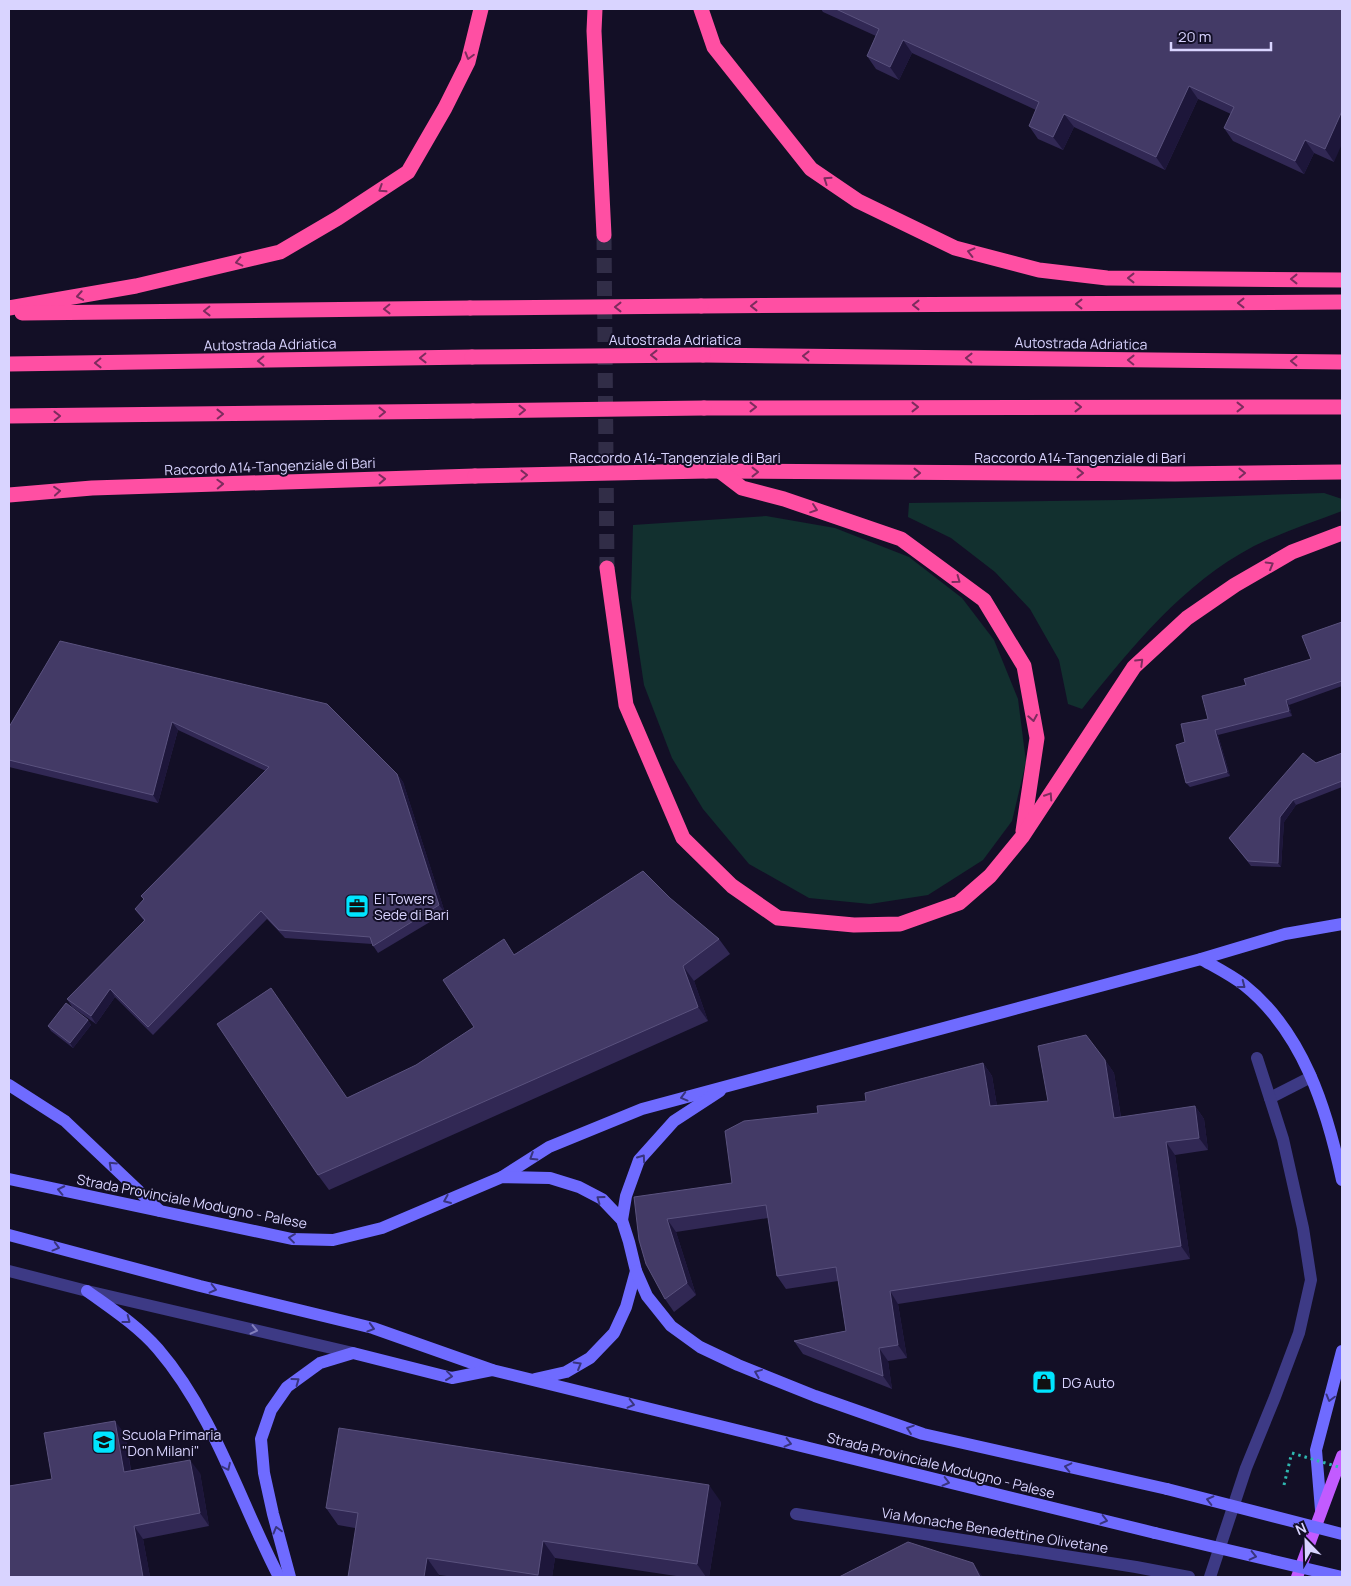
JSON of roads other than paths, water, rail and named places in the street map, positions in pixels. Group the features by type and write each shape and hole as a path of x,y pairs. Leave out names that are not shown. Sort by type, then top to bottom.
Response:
{"highway":[{"path":"9,308 136,286 280,252 338,218 408,172 445,108 468,62 481,9"},
{"path":"595,9 594,31 604,235"},
{"path":"700,9 714,47 811,169 858,200 955,248 1039,270 1106,278 1342,280"},
{"path":"9,313 1342,302"},
{"name":"Autostrada Adriatica","path":"9,364 703,355 1342,362"},
{"path":"9,416 704,408 1342,407"},
{"path":"713,472 742,488 784,499 901,539 984,600 1024,666 1037,738 1022,837"},
{"name":"Raccordo A14-Tangenziale di Bari","path":"9,495 92,488 475,476 713,472 1175,474 1342,472"},
{"path":"607,568 626,705 683,838 732,886 778,918 854,925 900,924 959,903 990,876 1022,837 1134,667 1188,618 1235,585 1292,552 1342,533"}],"main road":[{"path":"502,1177 549,1147 642,1108 1201,959 1286,934 1342,924"},
{"path":"1201,959 1244,985 1269,1009 1291,1037 1311,1077 1329,1126 1342,1180"},
{"path":"622,1220 626,1196 639,1160 674,1121 730,1084"},
{"path":"11,1088 65,1121 160,1211"},
{"name":"Strada Provinciale Modugno - Palese","path":"9,1179 292,1238 333,1240 382,1228 502,1177 550,1178 579,1186 602,1199 622,1220 630,1242 636,1271 647,1296 671,1326 700,1348 815,1396 923,1434 1166,1489 1342,1534"},
{"name":"Strada Provinciale Modugno - Palese","path":"9,1235 200,1286 373,1328 492,1370 1342,1577"},
{"name":"Strada Provinciale Modugno - Palese","path":"532,1380 566,1372 590,1358 614,1333 626,1307 636,1271"},
{"path":"87,1292 139,1329 174,1369 195,1402 215,1440 261,1543 279,1577"},
{"path":"1321,1510 1316,1450 1342,1351"},
{"path":"290,1577 266,1481 261,1438 270,1410 287,1387 320,1363 353,1354 452,1378 492,1370"},
{"path":"1297,1577 1342,1456"}],"street":[{"path":"1210,1577 1246,1468 1299,1333 1311,1280 1303,1228 1283,1139 1257,1058"},
{"path":"1270,1098 1311,1077"},
{"path":"9,1271 87,1292 353,1354"},
{"name":"Via Monache Benedettine Olivetane","path":"796,1514 1189,1577"}],"tunnel":[{"path":"604,235 607,568"}],"place":[{"name":"EI Towers Sede di Bari","path":"357,906"},
{"name":"DG Auto","path":"1044,1382"},
{"name":"Scuola Primaria \"Don Milani\"","path":"104,1442"}]}
